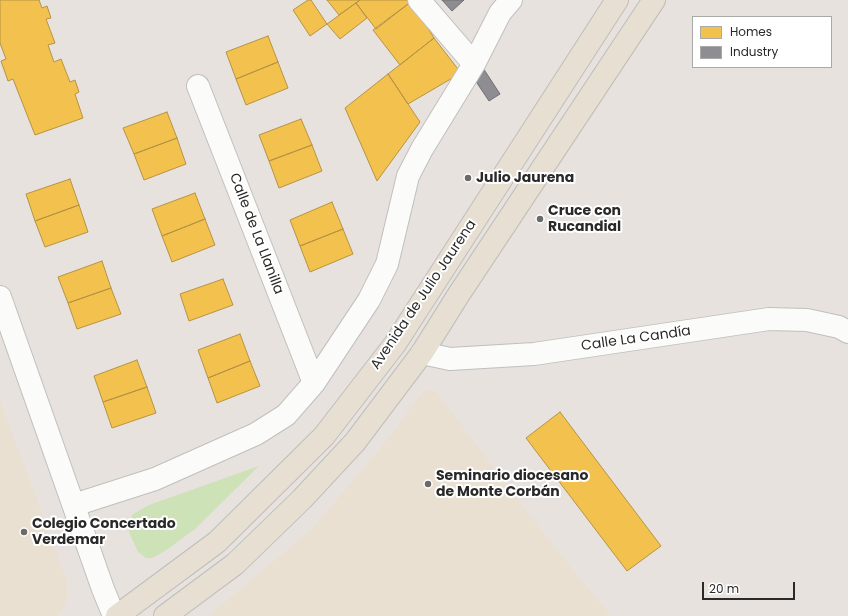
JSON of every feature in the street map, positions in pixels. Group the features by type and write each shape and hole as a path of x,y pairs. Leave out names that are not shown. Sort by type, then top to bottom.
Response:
{"main road":[{"name":"Avenida de Julio Jaurena","path":"115,616 217,542 324,436 395,344 617,0"},
{"name":"Avenida de Julio Jaurena","path":"165,616 235,564 302,499 355,442 422,353 458,294 654,0"}],"street":[{"path":"419,0 474,64"},
{"path":"74,505 155,479 256,434 286,415 314,383 369,300 387,264 408,176 430,136 474,64 500,13 510,0"},
{"name":"Calle de La Llanilla","path":"198,86 314,383"},
{"path":"0,298 103,589 115,616"},
{"name":"Calle La Candía","path":"422,353 450,359 534,354 769,318 807,320 839,327 848,332"}],"shaded area":[{"name":"Seminario diocesano de Monte Corbán","path":"435,390 544,534 611,616 208,616 312,529 388,439 423,391"},
{"name":"Colegio Concertado Verdemar","path":"0,400 67,581 67,599 61,612 56,616 0,616"}],"green space":[{"path":"259,466 195,529 165,551 152,558 146,558 138,552 129,532 128,522 133,514 149,505"}],"building: Homes":[{"path":"0,0 39,0 42,8 47,6 51,18 46,19 55,43 48,45 54,62 61,59 70,82 75,80 79,92 75,94 83,118 35,135 13,79 8,81 1,61 6,59 0,43"},
{"path":"308,0 311,0 327,24 310,36 293,10"},
{"path":"327,0 360,0 339,15"},
{"path":"360,0 412,1 376,29 356,3"},
{"path":"412,1 434,38 400,65 373,30"},
{"path":"356,3 367,18 340,39 327,24"},
{"path":"268,36 278,62 236,79 226,52"},
{"path":"434,38 461,73 408,104 388,74"},
{"path":"278,62 288,88 246,105 236,79"},
{"path":"388,74 420,122 377,181 345,108"},
{"path":"167,112 177,138 134,154 123,128"},
{"path":"301,119 312,145 269,161 259,135"},
{"path":"177,138 186,164 144,180 134,154"},
{"path":"312,145 322,171 279,188 269,161"},
{"path":"70,179 79,205 35,221 26,194"},
{"path":"195,193 205,219 162,236 152,209"},
{"path":"332,202 343,229 300,246 290,220"},
{"path":"79,205 88,232 45,247 35,221"},
{"path":"205,219 215,245 172,262 162,236"},
{"path":"343,229 353,254 310,272 300,246"},
{"path":"102,261 111,288 68,303 58,277"},
{"path":"223,279 233,305 189,321 180,294"},
{"path":"111,288 121,314 77,329 68,303"},
{"path":"240,334 250,361 208,378 198,350"},
{"path":"137,360 147,387 103,402 94,376"},
{"path":"250,361 260,386 217,403 208,378"},
{"path":"147,387 156,413 112,428 103,402"},
{"path":"560,412 661,546 627,571 526,438"}],"building: Industry":[{"path":"442,0 464,0 452,11"},
{"path":"483,68 500,94 489,101 475,80"}],"place":[{"name":"Julio Jaurena","path":"468,178"},
{"name":"Cruce con Rucandial","path":"540,219"},
{"name":"Seminario diocesano de Monte Corbán","path":"428,484"},
{"name":"Colegio Concertado Verdemar","path":"24,532"}]}
